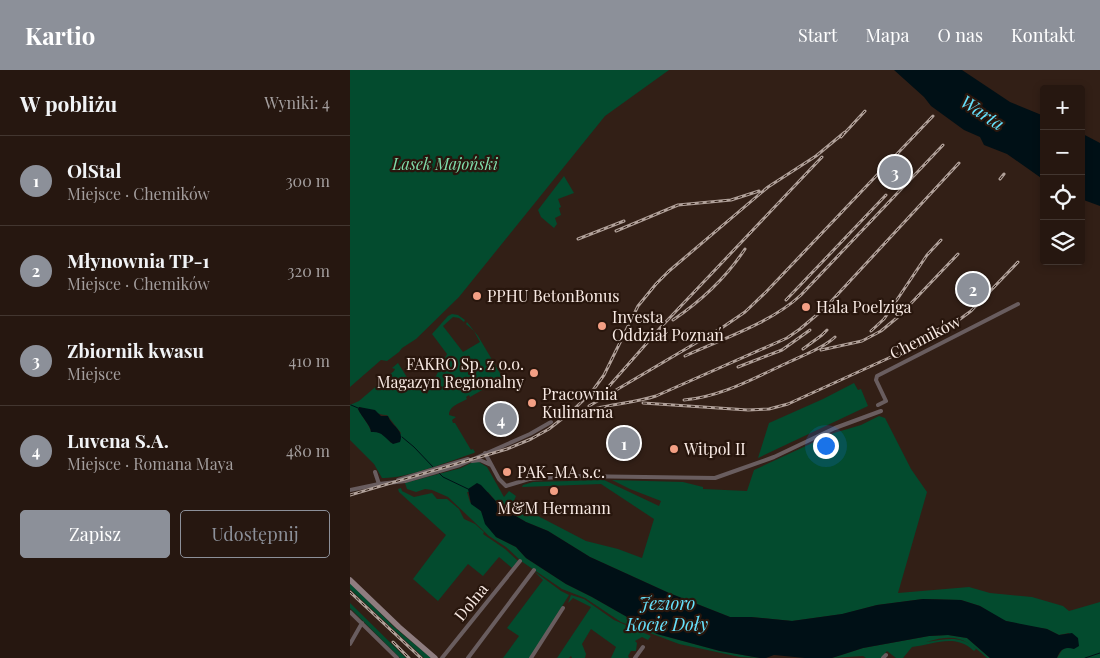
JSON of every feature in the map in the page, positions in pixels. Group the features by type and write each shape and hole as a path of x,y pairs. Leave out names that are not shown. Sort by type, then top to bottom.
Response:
{"main road":[{"path":"350,580 435,658"}],"street":[{"name":"Chemików","path":"878,405 886,402 876,380 877,376 1018,304"},
{"path":"485,453 503,484 508,487 529,478 574,476 711,479 766,460 835,428 881,411"},
{"path":"456,465 530,434 551,422"},
{"path":"456,465 479,456"},
{"path":"350,490 477,460 492,466"},
{"path":"375,472 380,484"},
{"name":"Dolna","path":"442,658 520,561"},
{"path":"468,658 534,570"},
{"path":"531,658 563,608"},
{"path":"350,612 397,658"},
{"path":"350,644 362,623"},
{"path":"635,658 643,647"}],"green space":[{"name":"Lasek Majoński","path":"350,70 669,70 605,116 459,297 416,339 387,361 381,360 350,387"},
{"path":"564,176 574,193 558,199 561,215 555,218 557,224 554,228 541,217 538,210"},
{"path":"452,314 458,315 465,320 464,322 459,318 453,317 443,326 463,352 480,342 474,331 466,324 467,322 478,336 504,380 499,388 491,385 470,397 469,395 466,397 467,399 455,405 449,412 449,415 456,417 452,420 453,423 455,423 471,450 473,449 475,452 415,473 382,478 374,464 350,440 350,405 359,401 394,371 395,369 392,368 398,363 408,379 427,394 447,354 432,334","holes":["359,407 387,415 401,433 391,443 382,434 371,432 358,409"]},
{"path":"854,383 858,390 861,389 868,406 758,458 769,423"},
{"path":"879,416 885,418 911,469 927,492 898,593 969,587 990,593 1032,597 1063,606 1069,611 1100,602 1100,658 1057,658 1062,650 1067,647 1072,648 1069,633 1059,635 1047,629 1002,620 980,606 961,600 923,599 877,605 843,614 792,621 730,617 669,593 590,557 548,531 526,522 502,508 488,492 467,492 470,502 481,511 496,537 516,547 526,558 566,584 657,634 720,651 760,658 740,657 679,644 621,622 585,598 562,589 489,536 448,497 432,490 425,489 416,492 407,489 405,483 461,468 473,462 479,462 487,467 504,497 509,491 516,496 513,503 586,541 618,549 642,558 654,519 601,484 522,487 523,485 533,482 604,480 659,506 661,501 612,480 683,482 703,487 703,489 747,491 754,470 834,433 861,425"},
{"path":"401,488 402,491 414,497 432,493 437,499 447,499 459,509 464,519 475,524 484,532 483,534 505,549 518,561 512,568 499,557 483,576 468,564 438,601 413,579 446,535 399,492 398,489"},
{"path":"534,571 569,595 530,658 503,658 519,636 507,628 543,580"},
{"path":"350,583 394,627 431,658 424,658 350,589"},
{"path":"571,595 584,599 614,620 651,636 648,640 642,637 635,641 637,643 636,651 631,651 628,656 629,658 611,658 616,647 591,629 582,644 586,654 585,658 572,658 571,656 569,658 557,658 591,607 573,598 568,603"},
{"path":"350,603 406,658 400,658 350,608"},
{"path":"948,635 967,638 990,658 960,642 944,641 912,647 903,658 896,658 887,651 881,658 866,658 863,656 832,658 863,648 929,636","holes":["945,638 960,639 964,641 946,639 926,642"]}],"water":[{"name":"Warta","path":"894,70 962,70 1010,102 1040,114 1040,177 1007,154 984,145 980,137 964,130 931,106 924,97"},
{"path":"1085,135 1100,143 1100,206 1085,200"},
{"path":"359,407 375,410 381,416 388,416 401,434 400,442 393,444 380,434 371,432 358,409"},
{"name":"Jezioro Kocie Doły","path":"477,483 502,508 526,522 548,531 590,557 669,593 730,617 792,621 842,614 877,605 923,599 961,600 980,606 1006,621 1047,629 1059,635 1072,633 1078,638 1079,646 1074,649 1063,649 1057,658 990,658 967,638 948,635 929,636 863,648 832,658 774,655 760,658 720,651 657,634 566,584 526,558 516,547 496,537 485,524 481,511 471,504 468,489"}],"waterway":[{"path":"351,405 358,408"},
{"path":"402,437 434,468"},
{"path":"438,472 443,477 468,489"},
{"path":"1085,658 1100,653"}],"railway":[{"path":"841,137 865,111"},
{"path":"589,406 745,312 933,116"},
{"path":"350,495 507,449 549,429 591,393 604,375 638,306 656,284 768,187 816,156 845,132"},
{"path":"685,356 746,330 789,305 801,295 943,145"},
{"path":"603,393 661,327 822,157"},
{"path":"571,417 592,409 656,396 787,338 825,308 959,163"},
{"path":"1000,179 1004,174"},
{"path":"616,231 678,205 731,200 759,191"},
{"path":"786,300 886,195"},
{"path":"578,239 624,221"},
{"path":"871,331 884,319 927,255 941,240"},
{"path":"673,320 712,288 730,270 745,249"},
{"path":"821,350 862,341 881,331 898,317 958,254"},
{"path":"643,403 748,410 769,409 788,404 937,336 971,311 1018,262"},
{"path":"738,367 782,350 810,330"},
{"path":"803,349 827,330"},
{"path":"684,400 711,395 737,386 812,352 835,337"},
{"path":"350,592 421,658"},
{"path":"393,642 409,658"}],"place":[{"name":"Zbiornik kwasu","path":"895,172"},
{"name":"Młynownia TP-1","path":"973,289"},
{"name":"PPHU BetonBonus","path":"477,296"},
{"name":"Hala Poelziga","path":"806,307"},
{"name":"Investa Oddział Poznań","path":"602,326"},
{"name":"FAKRO Sp. z o.o. Magazyn Regionalny","path":"534,373"},
{"name":"Pracownia Kulinarna","path":"532,403"},
{"name":"Luvena S.A.","path":"501,419"},
{"name":"OlStal","path":"624,443"},
{"name":"Witpol II","path":"674,449"},
{"name":"PAK-MA s.c.","path":"507,472"},
{"name":"M&M Hermann","path":"554,491"}]}
